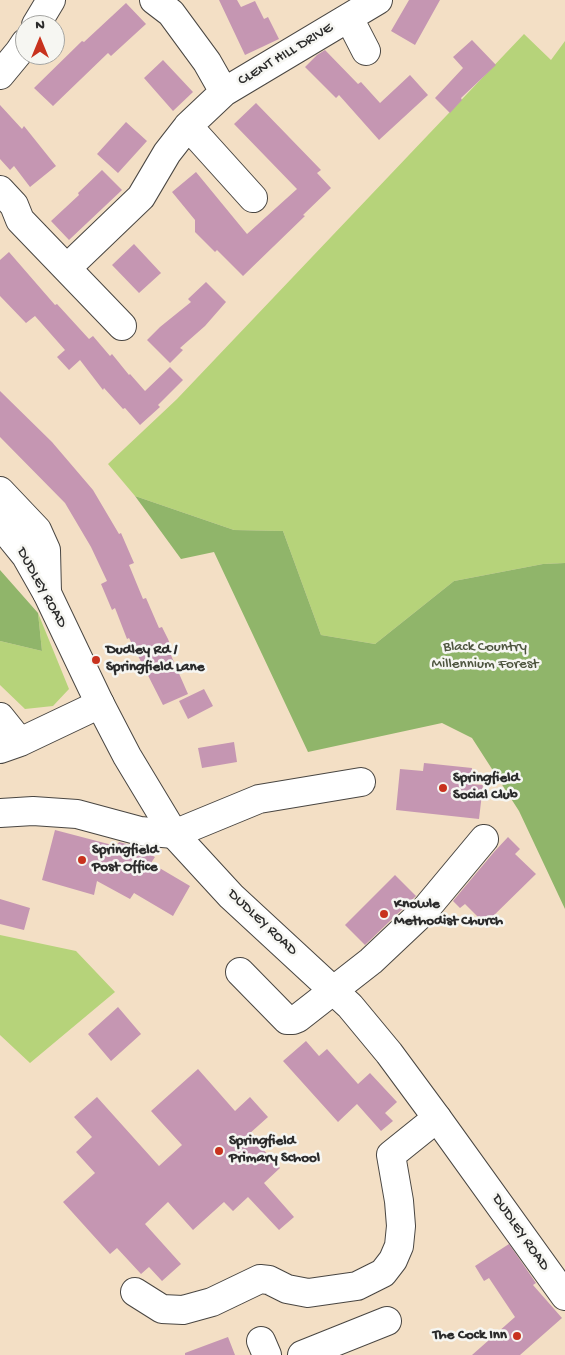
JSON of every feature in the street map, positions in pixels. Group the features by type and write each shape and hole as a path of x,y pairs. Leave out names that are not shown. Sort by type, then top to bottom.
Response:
{"street":[{"path":"42,15 50,0"},
{"name":"CLENT HILL DRIVE","path":"154,0 172,12 207,62 224,92"},
{"name":"CLENT HILL DRIVE","path":"67,268 141,197 167,153 188,126 224,92 378,0"},
{"name":"CLENT HILL DRIVE","path":"349,18 366,51"},
{"path":"0,74 15,57"},
{"path":"188,126 253,198"},
{"path":"0,190 14,206 20,220 122,326"},
{"path":"0,491 37,530 46,550 47,593"},
{"name":"DUDLEY ROAD","path":"0,524 26,556 47,593 127,756 174,834 231,896 350,1006 389,1053 565,1296"},
{"path":"0,717 10,746 100,704"},
{"path":"0,813 33,811 77,814 140,831 174,834 259,799 361,782"},
{"path":"240,972 286,1020 298,1018 371,961 424,911 484,839"},
{"path":"135,1292 162,1309 183,1310 212,1302 260,1279 269,1280 287,1290 308,1292 357,1286 383,1273 393,1260 399,1246 401,1226 399,1201 391,1155 437,1118"},
{"path":"302,1355 386,1321"}],"green space":[{"path":"524,34 551,60 565,41 565,563 543,564 454,581 375,644 321,635 283,531 234,530 135,496 108,464 177,399"},
{"name":"Black Country Millennium Forest","path":"135,496 234,530 283,531 321,635 375,644 454,581 543,564 565,563 565,909 519,811 472,738 442,723 308,752 214,552 181,559"},
{"path":"0,570 38,613 42,651 0,641"},
{"path":"38,613 69,689 53,706 25,709 0,685 0,641 42,651"},
{"path":"0,935 76,951 115,992 30,1063 0,1035"}],"building":[{"path":"219,0 237,0 241,7 255,1 264,19 268,17 279,39 245,55"},
{"path":"409,0 440,0 415,45 391,31"},
{"path":"126,3 146,24 111,56 108,53 53,106 34,88 57,65 65,65 65,58 82,41 84,42"},
{"path":"472,40 496,65 461,98 462,100 450,113 435,98 463,68 453,57"},
{"path":"325,50 358,84 361,82 380,103 410,75 428,95 379,140 339,95 336,98 305,67"},
{"path":"163,60 193,92 173,111 144,78"},
{"path":"256,103 321,170 317,173 331,188 243,276 217,250 215,252 195,232 195,220 172,192 196,172 247,234 297,189 234,124"},
{"path":"0,105 22,129 24,126 56,166 30,187 14,166 10,170 0,159"},
{"path":"126,122 147,141 118,173 97,154"},
{"path":"102,170 122,190 69,240 51,221"},
{"path":"134,244 161,273 139,293 112,265"},
{"path":"9,252 55,305 57,304 89,339 93,336 110,356 112,354 145,391 170,367 183,380 158,405 160,407 140,425 104,388 103,390 80,360 69,370 57,357 65,350 35,316 26,323 0,296 0,260"},
{"path":"206,282 226,302 205,326 180,348 183,350 170,363 147,340 191,302 188,299"},
{"path":"0,391 52,442 93,490 119,534 121,533 134,563 129,565 143,599 146,598 159,628 162,627 168,639 173,652 170,653 188,694 163,705 129,638 127,639 115,608 112,610 101,584 107,581 91,547 65,503 0,437"},
{"path":"204,689 213,706 188,719 179,701"},
{"path":"234,742 237,762 202,768 198,748"},
{"path":"424,763 472,768 470,784 483,785 479,819 396,810 400,769 423,771"},
{"path":"55,830 116,846 119,842 134,846 155,857 151,863 190,886 173,916 134,893 130,899 97,881 94,895 42,880"},
{"path":"508,837 520,849 515,854 536,874 485,924 465,904 460,908 453,901"},
{"name":"Knowle Methodist Church","path":"395,875 416,896 365,945 345,925"},
{"path":"0,899 30,908 24,930 0,924"},
{"path":"118,1007 141,1034 111,1061 88,1034"},
{"path":"306,1041 319,1056 327,1049 358,1084 370,1073 397,1102 385,1113 393,1121 381,1131 357,1104 338,1122 283,1061"},
{"path":"198,1069 235,1111 250,1097 268,1117 249,1134 280,1168 264,1183 294,1217 279,1230 248,1197 233,1211 224,1202 193,1230 168,1202 145,1224 181,1264 162,1281 149,1267 141,1274 117,1248 110,1254 63,1202 95,1173 76,1152 92,1137 74,1117 97,1097 159,1166 182,1145 151,1111"},
{"path":"509,1244 536,1283 533,1285 562,1318 520,1355 472,1355 515,1317 489,1278 484,1281 475,1266"},
{"path":"228,1337 235,1355 185,1355 185,1353"}],"place":[{"name":"Dudley Rd / Springfield Lane","path":"96,660"},
{"name":"Springfield Social Club","path":"443,788"},
{"name":"Springfield Post Office","path":"82,860"},
{"name":"Knowle Methodist Church","path":"384,914"},
{"name":"Springfield Primary School","path":"219,1151"},
{"name":"The Cock Inn","path":"517,1336"}]}
